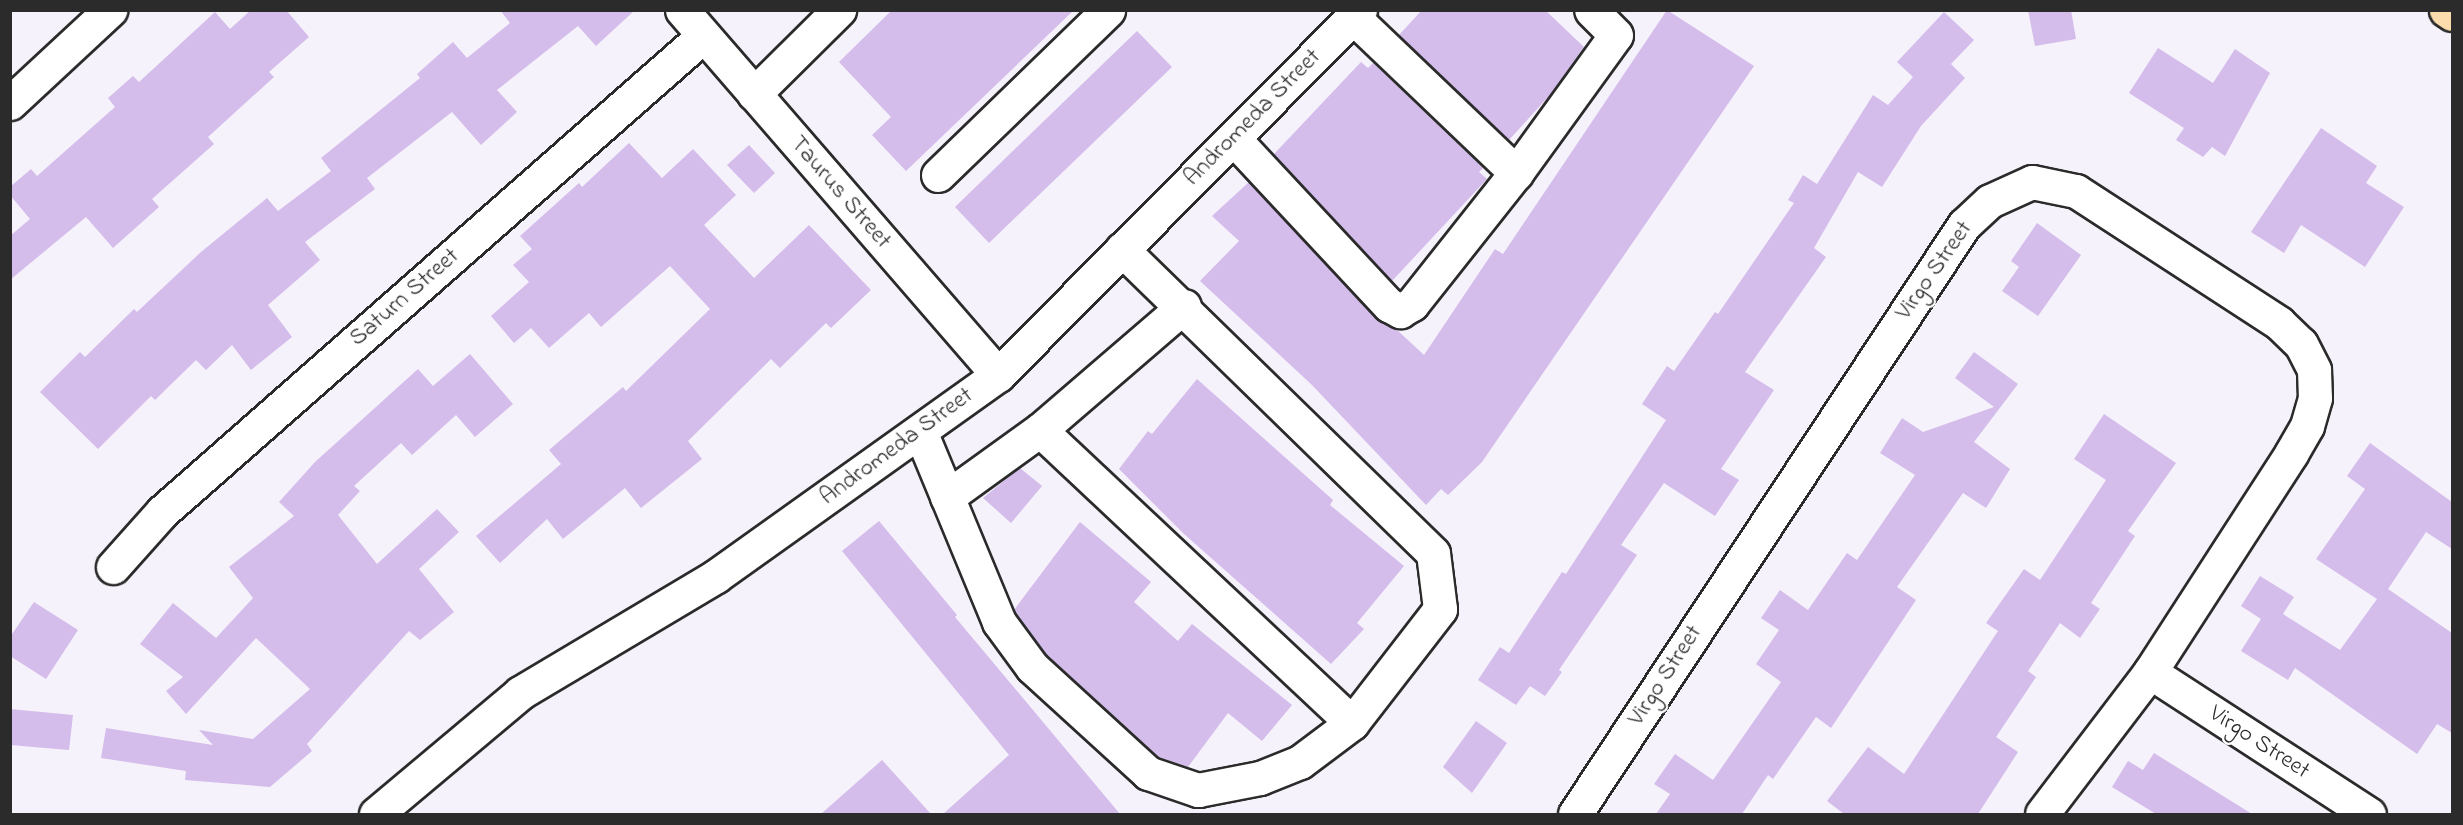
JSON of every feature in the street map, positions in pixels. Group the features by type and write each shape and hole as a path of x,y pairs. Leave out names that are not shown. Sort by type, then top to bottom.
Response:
{"main road":[{"path":"2446,10 2452,14"}],"street":[{"path":"10,103 110,10"},
{"name":"Taurus Street","path":"682,10 998,375"},
{"path":"754,94 839,10"},
{"path":"938,176 1108,10"},
{"path":"1233,138 1389,305 1400,311 1412,304 1516,173 1616,35 1591,10"},
{"path":"1345,17 1516,173"},
{"name":"Andromeda Street","path":"376,814 520,693 716,576 998,375 1233,138 1345,17"},
{"name":"Saturn Street","path":"113,567 162,512 703,36"},
{"name":"Virgo Street","path":"1575,814 1964,225 1990,201 2032,182 2076,191 2279,323 2301,344 2314,370 2315,398 2307,426 2150,672 2042,814"},
{"path":"920,431 1006,631 1032,667 1148,772 1198,790 1260,778 1300,762 1352,723 1440,609 1433,553 1184,306 1122,249"},
{"path":"947,497 1040,430 1184,306"},
{"path":"1040,430 1352,723"},
{"name":"Virgo Street","path":"2150,672 2369,814"}],"building":[{"path":"251,10 286,10 309,37 269,72 274,77 208,137 214,144 152,199 159,207 113,248 86,217 10,280 10,236 30,219 10,195 10,187 31,169 37,176 115,107 108,98 133,76 139,82 215,12 230,29"},
{"path":"500,10 635,10 596,46 578,26 497,90 517,112 481,145 452,112 367,178 375,189 305,242 320,260 268,305 292,337 251,370 232,345 206,370 196,360 155,400 151,396 98,449 40,392 80,352 85,357 134,309 137,312 201,252 267,198 278,211 331,171 321,158 420,78 417,74 453,42 467,58 510,23"},
{"path":"892,10 1074,10 906,171 872,135 891,117 839,62"},
{"path":"1422,10 1545,10 1584,47 1549,96 1509,140 1399,35"},
{"path":"1667,10 1754,66 1482,462 1448,495 1441,489 1426,505 1312,385 1200,281 1239,241 1212,216 1249,182 1375,318 1396,329 1424,355 1495,249 1503,254"},
{"path":"2028,10 2071,10 2076,39 2035,46"},
{"path":"1944,12 1974,40 1951,64 1965,78 1921,126 1882,187 1858,172 1814,248 1826,257 1745,372 1774,390 1721,469 1739,480 1715,516 1664,483 1621,545 1637,555 1559,670 1562,672 1545,696 1530,686 1516,705 1478,680 1500,647 1509,653 1562,572 1566,574 1666,420 1642,404 1667,366 1674,371 1715,312 1718,314 1794,203 1788,200 1803,175 1817,184 1873,95 1888,105 1913,77 1897,62"},
{"path":"1137,31 1172,67 989,243 955,207"},
{"path":"2158,48 2213,83 2235,49 2270,73 2225,156 2212,147 2203,157 2176,140 2184,128 2129,93"},
{"path":"1361,62 1368,68 1373,63 1483,168 1479,172 1487,179 1392,281 1274,154"},
{"path":"2321,128 2377,166 2366,183 2404,207 2365,267 2301,225 2284,253 2251,232"},
{"path":"629,143 662,178 693,149 736,195 704,225 754,278 809,225 871,290 831,328 826,323 780,368 771,359 688,441 702,459 641,508 625,488 563,539 547,519 500,563 476,536 561,464 549,450 623,387 626,391 710,309 670,266 601,327 589,313 549,348 531,328 514,343 491,316 529,282 513,265 532,249 520,236 579,183 582,187"},
{"path":"749,145 775,173 754,193 727,165"},
{"path":"2037,223 2081,255 2038,316 2002,291 2019,267 2011,261"},
{"path":"1974,352 2018,384 1974,442 2010,469 1986,508 1963,493 1897,587 1916,600 1831,728 1816,717 1773,779 1768,775 1742,814 1656,814 1670,794 1654,784 1675,754 1713,780 1781,682 1756,664 1779,630 1761,618 1780,590 1808,610 1847,553 1857,560 1915,475 1880,453 1902,418 1923,432 1994,407 1955,378"},
{"path":"470,354 513,404 475,437 456,415 412,455 401,443 354,486 360,491 338,515 377,564 437,509 459,532 419,569 454,612 420,640 409,631 307,744 312,751 270,787 185,780 186,771 101,758 106,728 213,745 199,730 253,739 310,689 256,638 186,714 166,691 183,677 140,644 173,603 216,638 253,598 229,567 294,516 279,502 315,462 418,369 433,386"},
{"path":"1197,379 1333,500 1330,505 1404,566 1357,623 1364,629 1331,664 1184,534 1119,469 1148,431 1152,434"},
{"path":"2104,414 2176,463 2128,531 2135,536 2091,603 2100,609 2080,638 2060,623 2028,671 2036,677 1996,737 2018,752 1978,814 1844,814 1827,801 1868,747 1904,774 1998,631 1986,623 2024,569 2040,580 2106,480 2074,459"},
{"path":"2370,443 2452,502 2452,549 2426,532 2388,589 2452,633 2452,733 2437,724 2417,754 2295,668 2288,680 2241,651 2261,619 2241,606 2260,576 2294,597 2283,614 2340,650 2377,599 2316,559 2365,489 2347,476"},
{"path":"1020,468 1042,486 1011,523 983,498"},
{"path":"879,521 957,615 955,617 1120,814 943,814 1009,755 842,551"},
{"path":"1080,522 1151,582 1134,602 1178,641 1192,624 1292,705 1262,741 1228,713 1188,767 1159,757 1046,654 1014,610"},
{"path":"34,602 78,630 46,679 10,656 10,637"},
{"path":"10,709 73,715 69,750 10,745"},
{"path":"1476,721 1507,743 1472,793 1443,767"},
{"path":"2154,753 2252,814 2156,814 2112,787 2128,761 2143,770"},
{"path":"882,760 931,814 821,814"}]}
